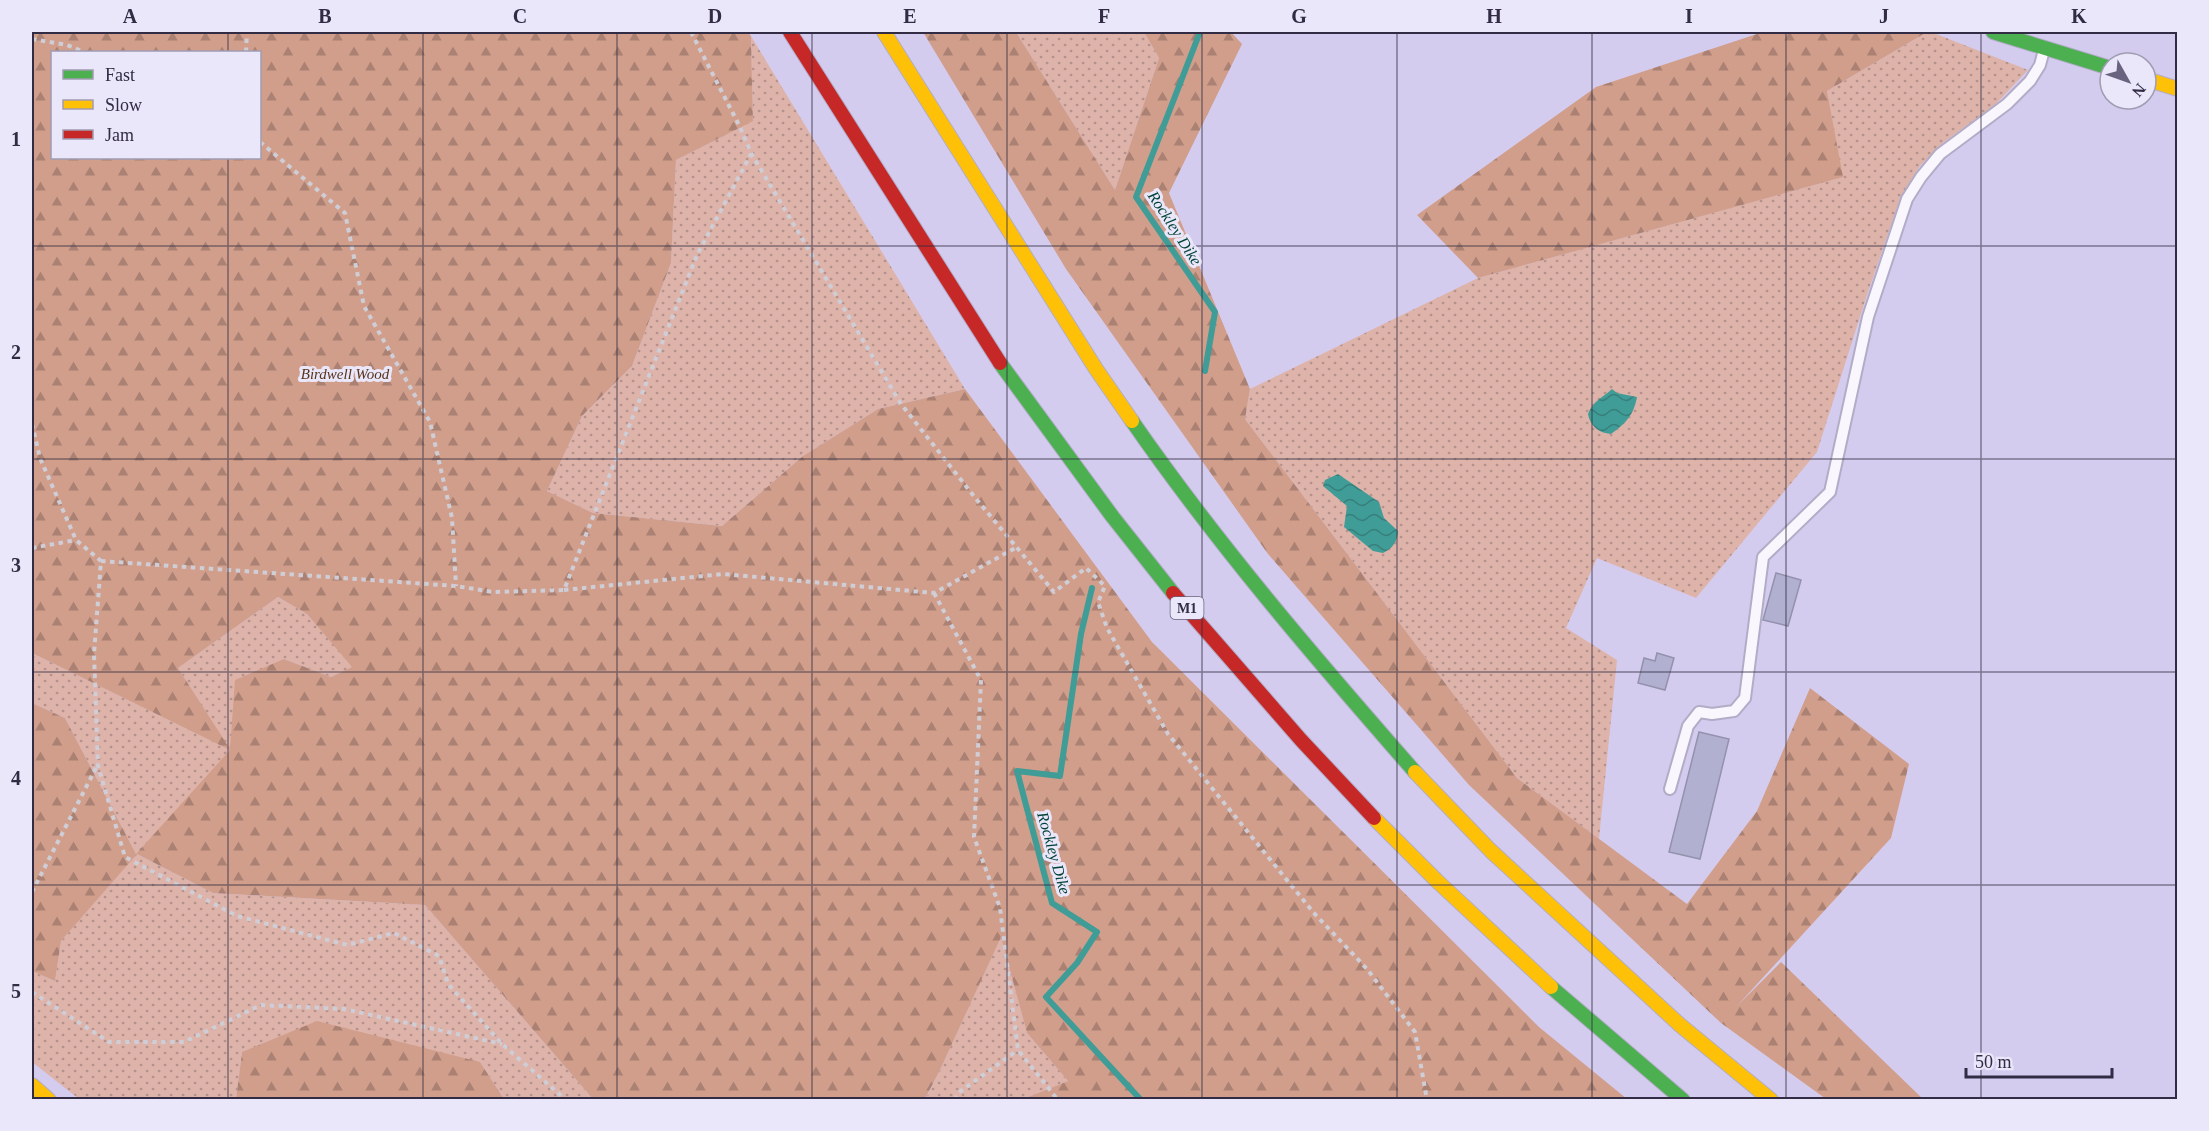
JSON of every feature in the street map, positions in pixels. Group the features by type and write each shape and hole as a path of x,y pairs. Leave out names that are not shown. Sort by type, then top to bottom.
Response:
{"main road":[{"name":"M1","path":"790,32 996,358 1131,540 1259,695 1350,795 1479,922 1569,1004 1683,1100"},
{"path":"884,32 1096,369 1183,494 1313,656 1391,745 1491,851 1680,1025 1771,1100"},
{"path":"1993,32 2098,64"},
{"path":"2158,83 2178,89"},
{"path":"32,1085 49,1100"}],"lane":[{"path":"1670,789 1688,726 1699,712 1712,714 1734,711 1745,698 1763,556 1830,492 1868,317 1907,199 1940,154 2007,104 2030,81 2040,65 2045,47"}],"path":[{"path":"246,51 248,32"},
{"path":"691,32 741,127 751,153 901,404 1054,592 1086,568 1105,586 1098,602 1107,628 1168,734 1313,912 1367,969 1415,1032 1426,1100"},
{"path":"32,39 68,45 82,51"},
{"path":"261,143 345,213 364,306 430,422 452,518 456,586"},
{"path":"564,590 696,255 751,153"},
{"path":"32,424 40,458 76,540 101,561 456,586 493,592 564,590 723,574 934,593 1017,547"},
{"path":"32,548 76,540"},
{"path":"101,561 94,654 98,766 125,857 237,916 347,945 394,933 439,956 448,984 502,1044 566,1100"},
{"path":"934,593 981,680 974,837 1000,908 1018,1050 1058,1100"},
{"path":"32,892 98,766"},
{"path":"32,992 109,1042 183,1042 261,1005 345,1009 502,1044"},
{"path":"955,1100 958,1093 1018,1050"}],"shaded area":[{"path":"1016,32 1144,32 1159,58 1115,190"},
{"path":"1927,32 2028,70 1995,105 1944,142 1920,166 1901,196 1817,452 1696,598 1597,558 1566,628 1617,660 1599,839 1517,778 1245,419 1250,389 1478,278 1842,177 1827,91"},
{"path":"751,36 965,389 878,409 803,456 722,526 593,513 547,491 582,416 632,366 671,263 676,160 753,120"},
{"path":"278,597 307,614 353,667 331,677 284,659 231,750 137,854 213,893 425,905 593,1099 504,1099 480,1062 242,1052 236,1099 79,1099 32,1062 32,971 55,981 61,941 136,854 65,718 32,703 32,653 229,749 178,668"},
{"path":"1001,936 1027,1033 1068,1081 1023,1099 925,1100 940,1070"}],"green space":[{"name":"Birdwell Wood","path":"32,32 748,32 751,36 753,121 676,160 671,263 632,366 582,416 547,491 593,513 722,526 803,456 878,409 965,389 1152,642 1539,1027 1627,1099 1023,1099 1068,1081 1027,1033 1001,937 925,1099 593,1099 425,905 213,893 137,854 61,941 55,981 32,971 32,703 65,718 136,854 230,750 32,653","holes":["278,597 307,614 352,667 331,677 284,659 235,680 230,749 178,668"]},
{"path":"923,32 1016,32 1115,190 1159,58 1144,32 1231,32 1242,44 1169,193 1250,389 1245,419 1517,778 1687,904 1757,811 1810,688 1909,764 1891,838 1737,1006 1781,962 1923,1099 1826,1099 1721,1023 1469,785 1268,554 1066,269"},
{"path":"1763,32 1927,32 1827,91 1843,177 1478,278 1417,215 1596,87"},
{"path":"317,1021 480,1062 504,1099 236,1099 242,1052"}],"water":[{"path":"1612,389 1617,393 1637,397 1634,409 1628,418 1611,434 1596,428 1588,414 1595,403"},
{"path":"1338,474 1379,502 1384,518 1398,531 1392,547 1383,553 1373,551 1344,527 1347,506 1323,486 1325,480"}],"building":[{"path":"1776,573 1801,580 1788,626 1763,620"},
{"path":"1657,653 1674,658 1665,690 1638,683 1644,658 1655,661"},
{"path":"1699,732 1729,739 1700,859 1669,852"}],"waterway":[{"name":"Rockley Dike","path":"1200,32 1136,197 1215,312 1205,371"},
{"name":"Rockley Dike","path":"1092,588 1081,634 1060,776 1017,771 1052,903 1097,932 1077,963 1046,997 1141,1100"}],"traffic: fast":[{"path":"1993,32 2098,64"},
{"path":"1000,363 1112,516 1173,593"},
{"path":"1132,421 1233,557 1415,772"},
{"path":"1551,987 1683,1100"}],"traffic: slow":[{"path":"884,32 1096,369 1132,421"},
{"path":"2158,83 2178,89"},
{"path":"1415,772 1491,851 1680,1025 1771,1100"},
{"path":"1374,818 1437,881 1551,987"},
{"path":"32,1085 49,1100"}],"traffic: jam":[{"path":"790,32 1000,363"},
{"path":"1173,593 1301,740 1374,818"}]}
